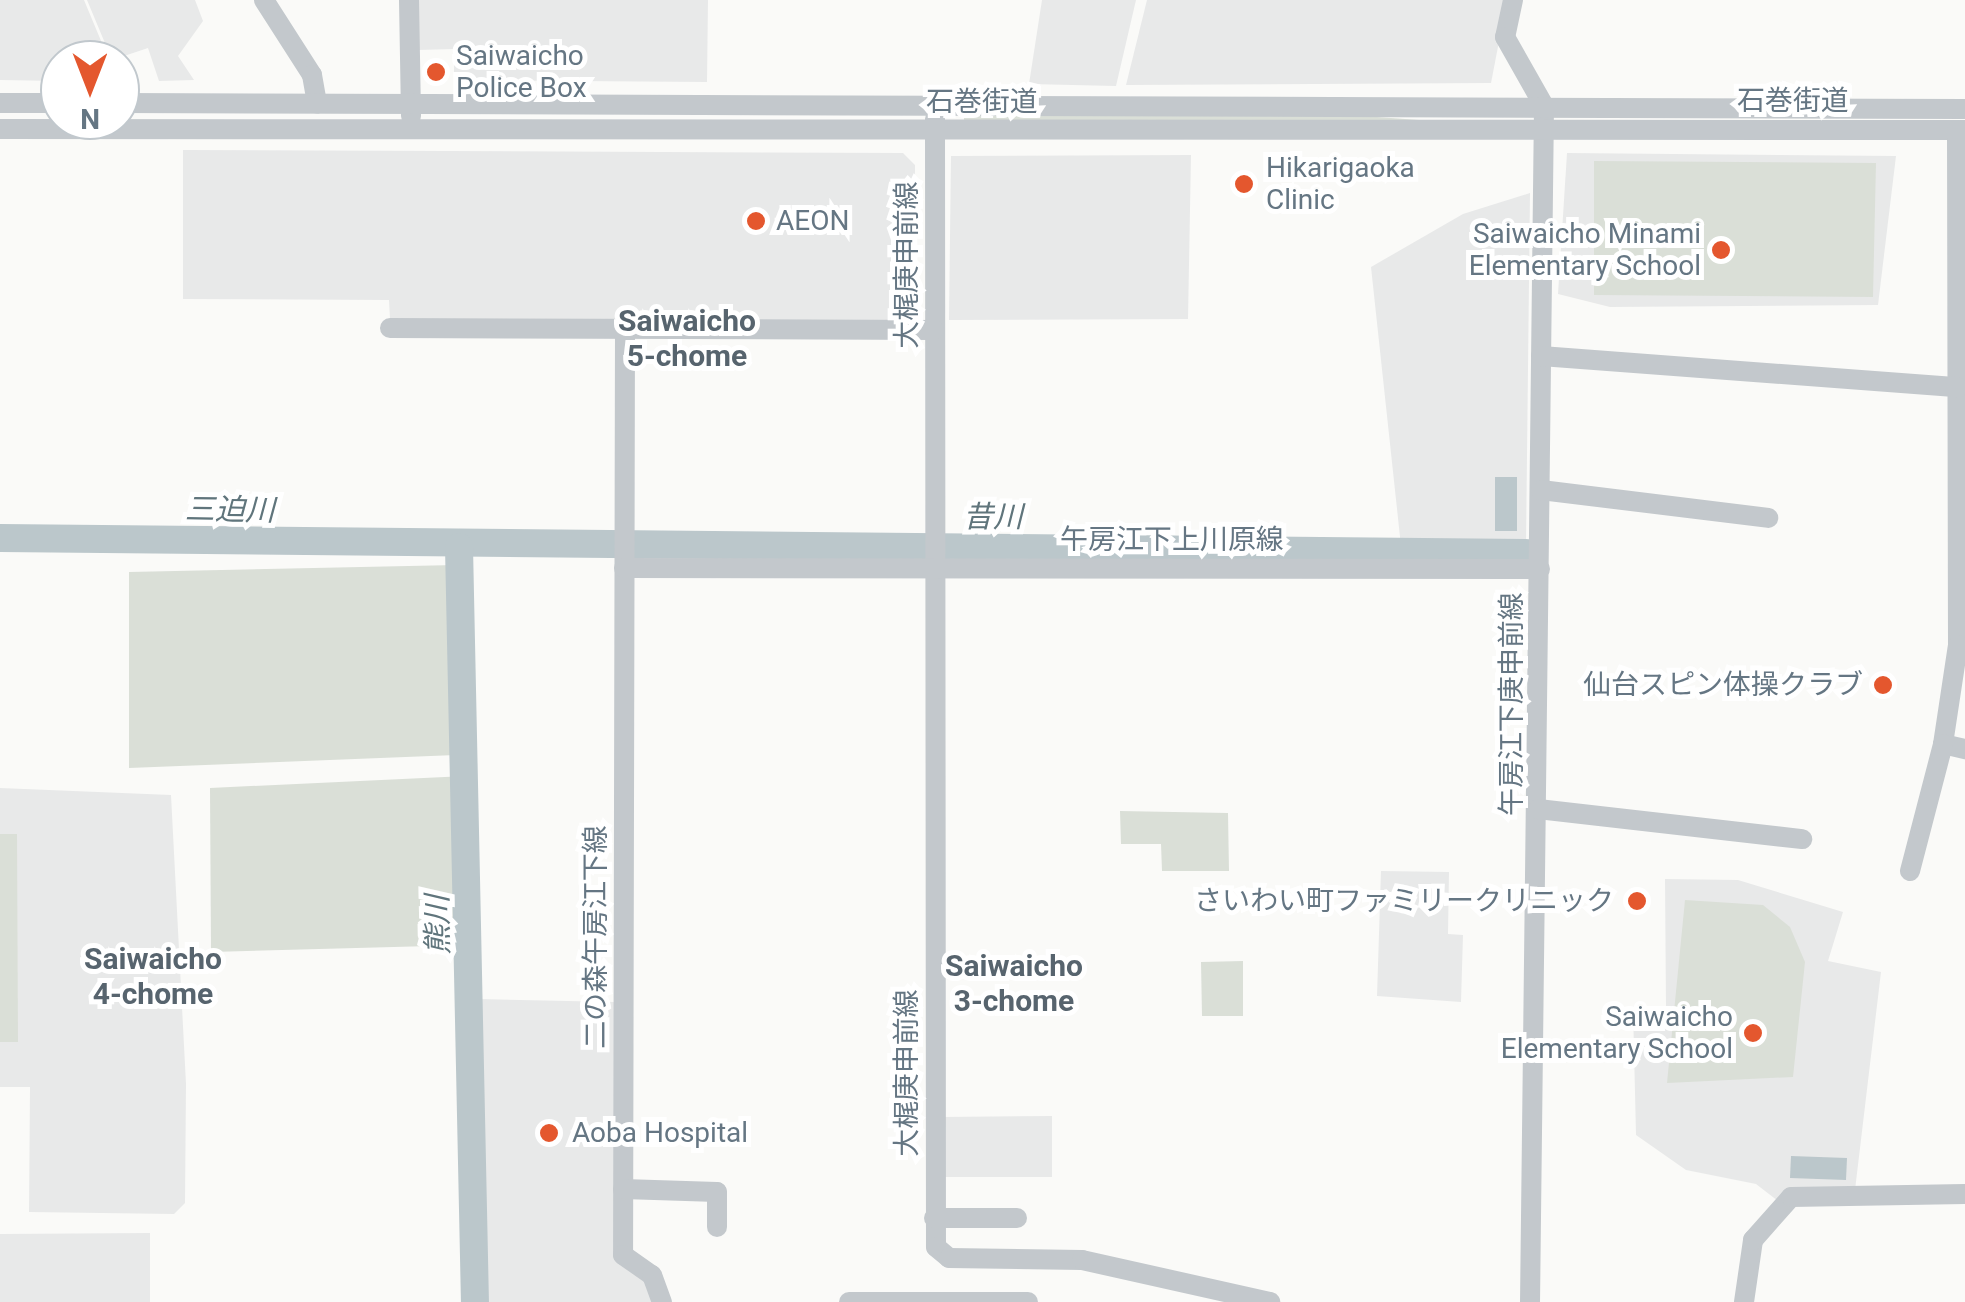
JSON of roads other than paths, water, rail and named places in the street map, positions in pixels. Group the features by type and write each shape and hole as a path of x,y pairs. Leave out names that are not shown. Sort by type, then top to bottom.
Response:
{"street":[{"path":"264,0 312,75 317,104"},
{"path":"409,0 411,128"},
{"path":"1513,0 1505,36 1544,106"},
{"path":"0,103 40,103"},
{"name":"石巻街道","path":"140,103 1965,108"},
{"name":"大梶庚申前線","path":"935,106 936,1247 949,1258 1082,1260 1270,1302"},
{"name":"午房江下庚申前線","path":"1530,1302 1544,106"},
{"name":"石巻街道","path":"0,128 1961,130"},
{"path":"1910,871 1956,682 1958,387 1963,340 1961,130"},
{"path":"390,328 934,330"},
{"name":"二の森午房江下線","path":"625,329 622,1255 652,1275 662,1302"},
{"path":"1542,356 1958,387"},
{"path":"1541,490 1768,518"},
{"name":"午房江下上川原線","path":"625,554 936,555 1540,569"},
{"path":"1943,744 1965,748"},
{"path":"1538,809 1802,838"},
{"path":"622,1189 718,1192 717,1226"},
{"path":"1744,1302 1753,1240 1790,1197 1965,1194"},
{"path":"934,1218 1016,1218"},
{"path":"848,1302 1028,1302"}],"waterway":[{"name":"昔川","path":"0,538 1526,553"},
{"name":"熊川","path":"459,547 475,1302"}],"place":[{"name":"Saiwaicho Police Box","path":"436,72"},
{"name":"Hikarigaoka Clinic","path":"1244,184"},
{"name":"AEON","path":"756,221"},
{"name":"Saiwaicho Minami Elementary School","path":"1721,250"},
{"name":"仙台スピン体操クラブ","path":"1883,685"},
{"name":"さいわい町ファミリークリニック","path":"1637,901"},
{"name":"Saiwaicho Elementary School","path":"1753,1033"},
{"name":"Aoba Hospital","path":"549,1133"}],"district":[{"name":"Saiwaicho 5-chome","path":"687,338"},
{"name":"Saiwaicho 4-chome","path":"153,976"},
{"name":"Saiwaicho 3-chome","path":"1014,983"}],"water label":[{"name":"三迫川","path":"230,510"}]}
